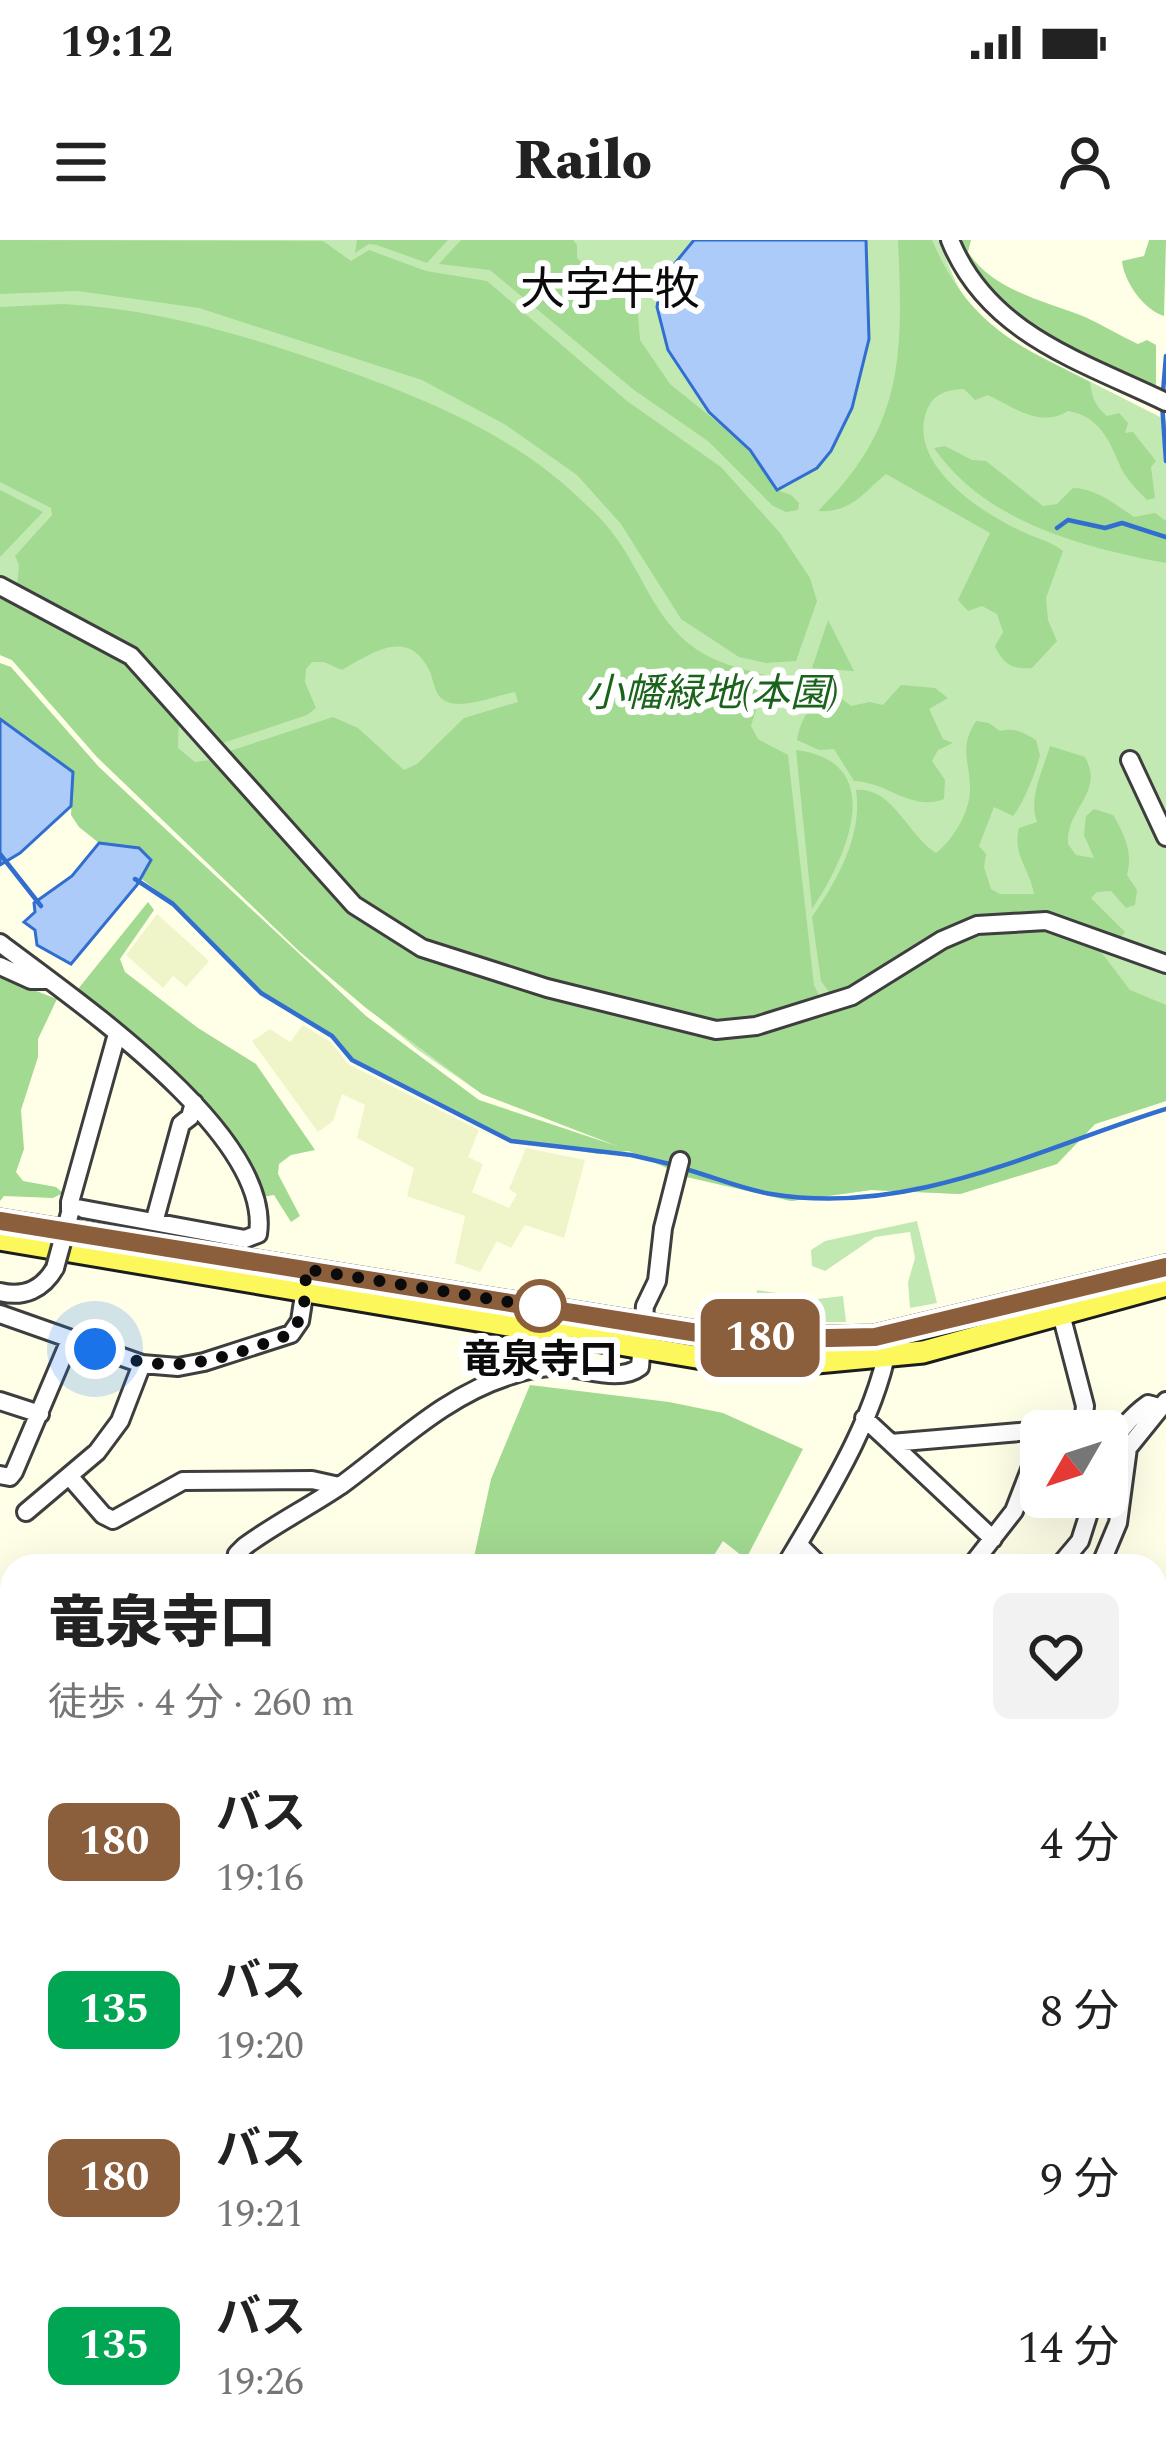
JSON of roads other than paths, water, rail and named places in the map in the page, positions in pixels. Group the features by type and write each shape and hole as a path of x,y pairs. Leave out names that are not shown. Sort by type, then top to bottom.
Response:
{"main road":[{"path":"0,1221 646,1324 883,1353 1166,1267"},
{"path":"0,1240 708,1359 796,1364 923,1352 1166,1285"}],"street":[{"path":"950,240 978,293 1029,336 1158,398"},
{"path":"0,586 131,656 354,904 422,948 547,988 716,1030 756,1027 852,996 942,940 977,926 1046,921 1166,964"},
{"path":"1130,760 1166,837"},
{"path":"0,944 117,1034 194,1103 245,1173 261,1218 259,1234 245,1239 155,1220 71,1210"},
{"path":"0,966 31,980 48,980"},
{"path":"0,1292 22,1294 38,1288 55,1268 117,1034"},
{"path":"155,1220 181,1124 190,1117 194,1103"},
{"path":"237,1554 340,1486 417,1425 475,1390 549,1366 631,1374 640,1367 645,1306 656,1281 680,1161"},
{"path":"0,1314 142,1364 178,1367 291,1334 300,1321 307,1293 305,1269"},
{"path":"1060,1313 1085,1410"},
{"path":"0,1475 10,1477 14,1472 70,1340"},
{"path":"792,1554 864,1418 883,1353"},
{"path":"26,1512 98,1453 120,1420 142,1364"},
{"path":"0,1401 40,1414"},
{"path":"1128,1424 1148,1404 1163,1404"},
{"path":"1105,1554 1120,1514 1128,1448 1163,1404"},
{"path":"864,1418 993,1540"},
{"path":"891,1443 1020,1432"},
{"path":"70,1477 113,1520 183,1481 313,1480 340,1486"},
{"path":"981,1554 1020,1500"},
{"path":"1069,1554 1080,1541 1087,1518"},
{"path":"798,1544 808,1554"}],"water":[{"path":"694,240 866,240 869,339 852,408 817,468 777,490 750,450 709,412 668,350 657,307 660,290 667,273"},
{"path":"0,719 73,772 71,806 0,865"},
{"path":"99,843 139,848 151,860 137,885 71,964 37,945 35,930 24,922 35,912 34,903 72,876"}],"waterway":[{"path":"1163,392 1166,356"},
{"path":"1162,403 1166,461"},
{"path":"1057,528 1068,520 1105,528 1122,523 1166,537"},
{"path":"0,854 41,906"},
{"path":"135,879 173,904 261,993 332,1036 352,1060 511,1141 631,1155 674,1165"},
{"path":"682,1168 771,1194 823,1199 874,1196 973,1175 1166,1109"}],"place":[{"name":"竜泉寺口","path":"540,1306"}],"district":[{"name":"大字牛牧","path":"610,290"}],"park label":[{"name":"小幡緑地(本園)","path":"712,694"}]}
